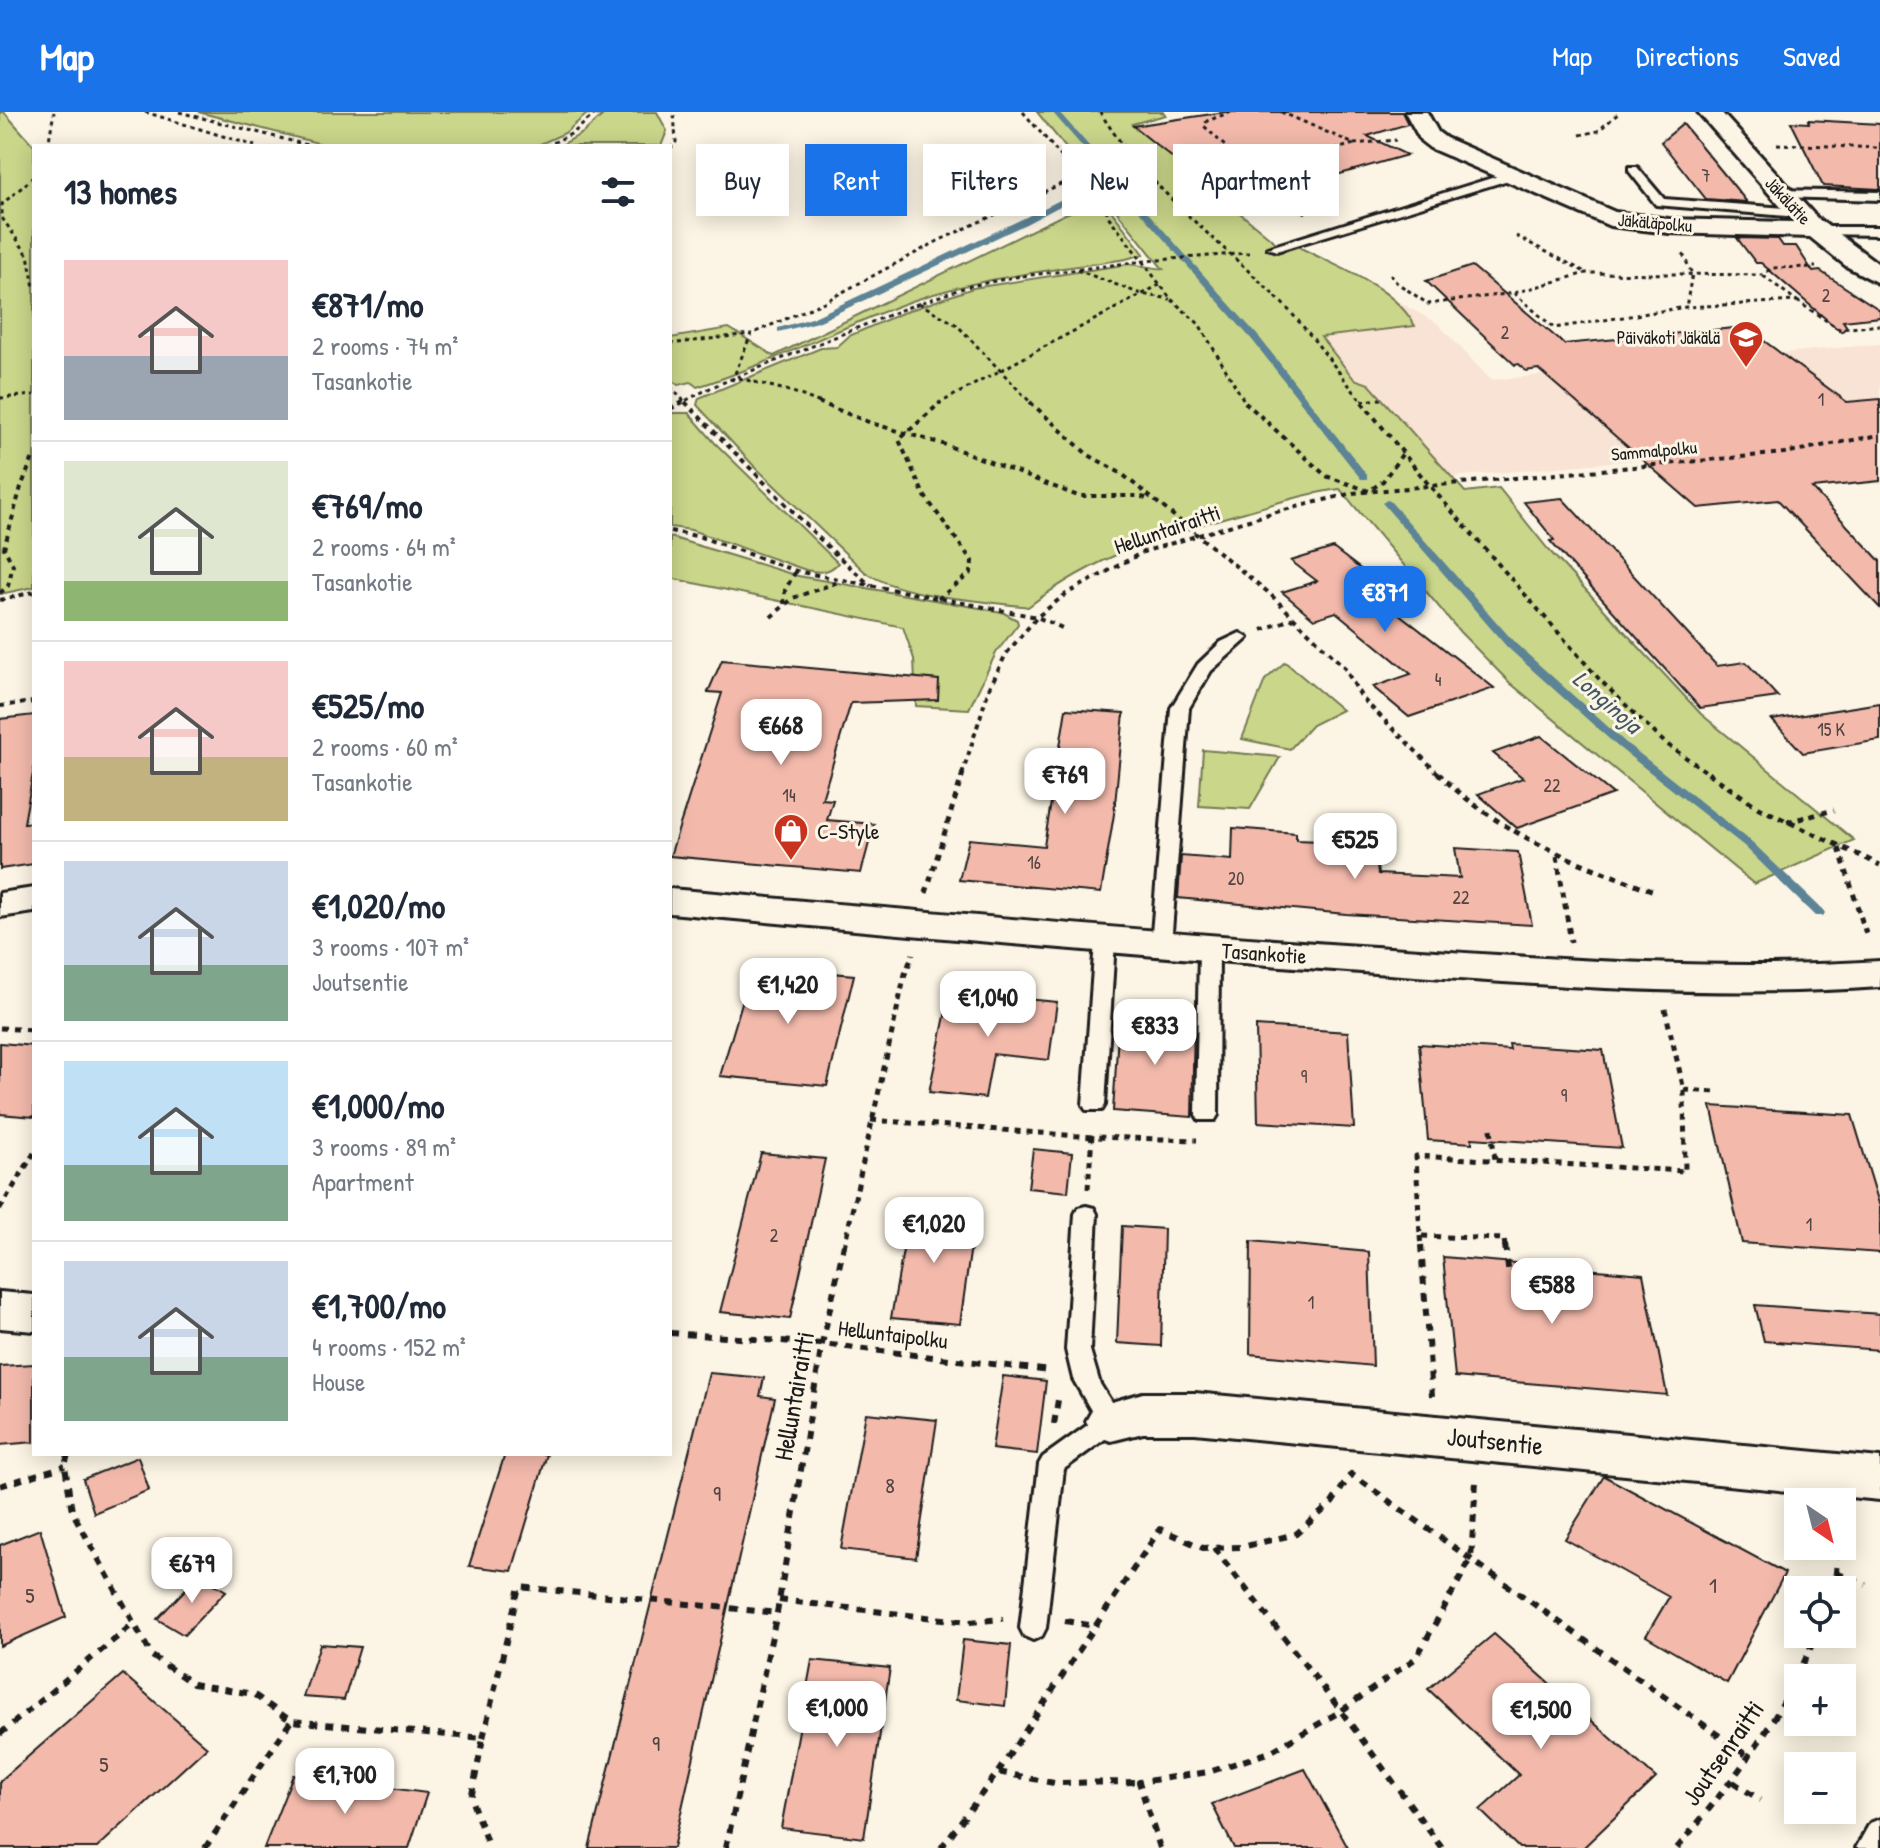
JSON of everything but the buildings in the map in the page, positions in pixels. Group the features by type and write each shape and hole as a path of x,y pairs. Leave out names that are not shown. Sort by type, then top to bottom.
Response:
{"street":[{"path":"1416,112 1429,136"},
{"name":"Jäkälätie","path":"1709,112 1807,222 1850,260 1880,276"},
{"name":"Jäkäläpolku","path":"1429,136 1610,219 1669,226 1807,222"},
{"path":"0,905 32,900"},
{"name":"Tasankotie","path":"672,901 1209,949 1658,977 1810,979 1873,970"},
{"path":"0,1310 32,1313"},
{"name":"Joutsentie","path":"1111,1421 1143,1413 1195,1413 1880,1479"}],"lane":[{"path":"1633,169 1660,202 1807,222"},
{"path":"1273,248 1511,176"},
{"path":"1780,193 1880,196"},
{"name":"Jäkäläpolku","path":"1807,222 1880,231"},
{"path":"1161,945 1180,708 1204,668 1240,638"},
{"path":"1094,1105 1105,941"},
{"path":"1207,1115 1209,949"},
{"path":"1033,1622 1052,1464 1111,1421 1089,1391 1080,1372 1078,1350 1086,1214"},
{"path":"1870,1848 1880,1833"}],"path":[{"path":"48,144 54,112"},
{"path":"145,112 249,144"},
{"path":"179,112 303,144"},
{"path":"550,144 573,133 597,112"},
{"path":"672,147 676,142 674,112"},
{"path":"1023,112 1062,158"},
{"path":"1100,112 1113,133 1163,189 1285,306 1429,485 1600,680 1654,732 1759,808 1880,865"},
{"path":"1223,144 1204,126 1207,121 1231,112"},
{"path":"1281,112 1354,144"},
{"path":"1580,135 1598,131 1620,112"},
{"path":"1339,148 1429,136"},
{"path":"1731,139 1756,139 1788,146 1880,148"},
{"path":"32,179 2,204 1,217 28,255 32,276"},
{"path":"672,344 751,334 824,302 938,241 1062,184"},
{"path":"1108,216 1171,299 1199,324 1247,406 1269,421 1326,476 1369,491 1383,481 1403,453"},
{"path":"1313,216 1336,228"},
{"path":"1669,226 1692,274 1686,307"},
{"path":"1516,236 1586,273"},
{"path":"672,408 919,303 988,282 1163,259 1236,256 1273,248"},
{"path":"1762,275 1772,268 1828,266"},
{"path":"1075,269 1141,294 1171,299"},
{"path":"1390,274 1396,282 1428,304 1514,293 1586,273 1762,275 1839,329 1880,325"},
{"path":"938,599 971,573 972,561 924,495 899,440 928,412 997,369 1161,284"},
{"path":"1514,293 1554,328 1686,307 1797,301"},
{"path":"919,303 951,319 997,369 1076,444 1107,468 1122,474 1200,534 1269,593 1344,667 1362,698 1453,788 1491,817 1557,856 1654,891"},
{"path":"732,381 751,334"},
{"path":"739,378 793,392 871,423 1020,472 1078,496 1137,496 1152,500"},
{"path":"672,389 829,548 872,587"},
{"path":"0,398 32,395"},
{"path":"1361,401 1381,399"},
{"name":"Sammalpolku","path":"1429,485 1784,453 1880,435"},
{"path":"0,593 8,586 13,565 4,548 32,460"},
{"name":"Helluntairaitti","path":"926,893 989,689 1006,654 1037,617 1066,594 1143,552 1309,504 1369,491 1429,485"},
{"path":"672,531 701,537 796,571 1037,617 1062,628"},
{"path":"784,605 785,590 796,571"},
{"path":"771,617 797,597 842,580"},
{"path":"0,600 32,592"},
{"path":"0,706 32,702"},
{"path":"1786,822 1834,810"},
{"path":"1839,848 1873,970"},
{"path":"1557,856 1572,946"},
{"name":"Helluntairaitti","path":"726,1848 777,1613 822,1344 871,1120 905,974 913,953"},
{"path":"1432,1396 1416,1156 1685,1171 1684,1090 1658,977"},
{"path":"0,1028 32,1030"},
{"path":"1684,1090 1716,1092"},
{"path":"1086,1214 1094,1105"},
{"path":"871,1120 1092,1137 1211,1141 1207,1115"},
{"path":"1491,1129 1495,1160"},
{"path":"0,1209 32,1156"},
{"path":"1420,1236 1504,1239 1509,1275"},
{"name":"Helluntaipolku","path":"672,1333 822,1344 1063,1372"},
{"path":"1052,1464 1061,1383"},
{"path":"998,1772 1054,1783 1139,1782 1209,1772 1270,1752 1341,1711 1416,1658 1471,1559 1476,1439"},
{"path":"68,1456 65,1466 72,1511 133,1624 152,1656 193,1684 253,1694 291,1721 483,1738"},
{"path":"0,1486 65,1466"},
{"path":"941,1848 998,1772 1160,1529 1203,1548 1242,1547 1296,1534 1332,1503 1351,1474 1749,1757"},
{"path":"1214,1548 1341,1711 1442,1848"},
{"path":"1835,1576 1837,1560"},
{"path":"1836,1573 1866,1585"},
{"path":"489,1848 471,1799 519,1587 777,1613"},
{"path":"779,1600 969,1622 1095,1626"},
{"path":"0,1734 133,1624"},
{"name":"Joutsenraitti","path":"1677,1848 1733,1782 1784,1701"},
{"path":"205,1848 291,1721"},
{"path":"1139,1782 1160,1848"},
{"path":"1733,1782 1760,1800"}],"shaded area":[{"name":"Päiväkoti Jäkälä","path":"1297,246 1437,323 1491,380 1880,344 1880,431 1809,444 1451,477 1369,385 1354,379 1321,336"}],"green space":[{"path":"0,112 4,112 32,144 32,587 0,594"},
{"path":"198,112 657,112 667,131 662,144 563,144 602,116 587,114 565,133 540,144 321,144"},
{"path":"1037,112 1163,112 1166,115 1132,124 1156,144 1063,144"},
{"path":"1157,145 1173,158 1173,216 1243,216 1275,242 1288,249 1297,246 1362,278 1393,299 1415,326 1321,337 1354,379 1369,384 1465,492 1499,488 1547,548 1701,714 1854,840 1754,884 1510,683 1460,632 1340,489 1215,520 1132,548 1079,573 1028,607 966,600 921,593 881,581 865,572 753,465 697,405 699,398 821,348 837,347 849,336 902,313 973,288 1129,264 1163,269 1120,216 1157,216"},
{"path":"1062,215 1115,216 1144,254 991,280 938,293 885,311 752,368 697,387 691,382 678,385 672,380 672,338 729,328 774,356"},
{"path":"672,413 689,413 715,443 838,563 824,571 806,570 691,530 672,527"},
{"path":"672,538 798,576 1002,612 1017,620 1018,624 996,653 969,709 916,706 914,659 903,627 672,578"},
{"path":"1285,662 1342,710 1312,725 1290,749 1242,739 1265,680"},
{"path":"1203,750 1280,757 1250,809 1199,806"}],"waterway":[{"name":"Longinoja","path":"1055,112 1083,144"},
{"path":"781,330 815,320 1062,202"},
{"name":"Longinoja","path":"1147,216 1256,339 1364,477"},
{"name":"Longinoja","path":"1387,503 1511,645 1622,745 1748,844 1819,913"}],"place":[{"name":"Päiväkoti Jäkälä","path":"1746,369"},
{"name":"C-Style","path":"791,862"}]}
